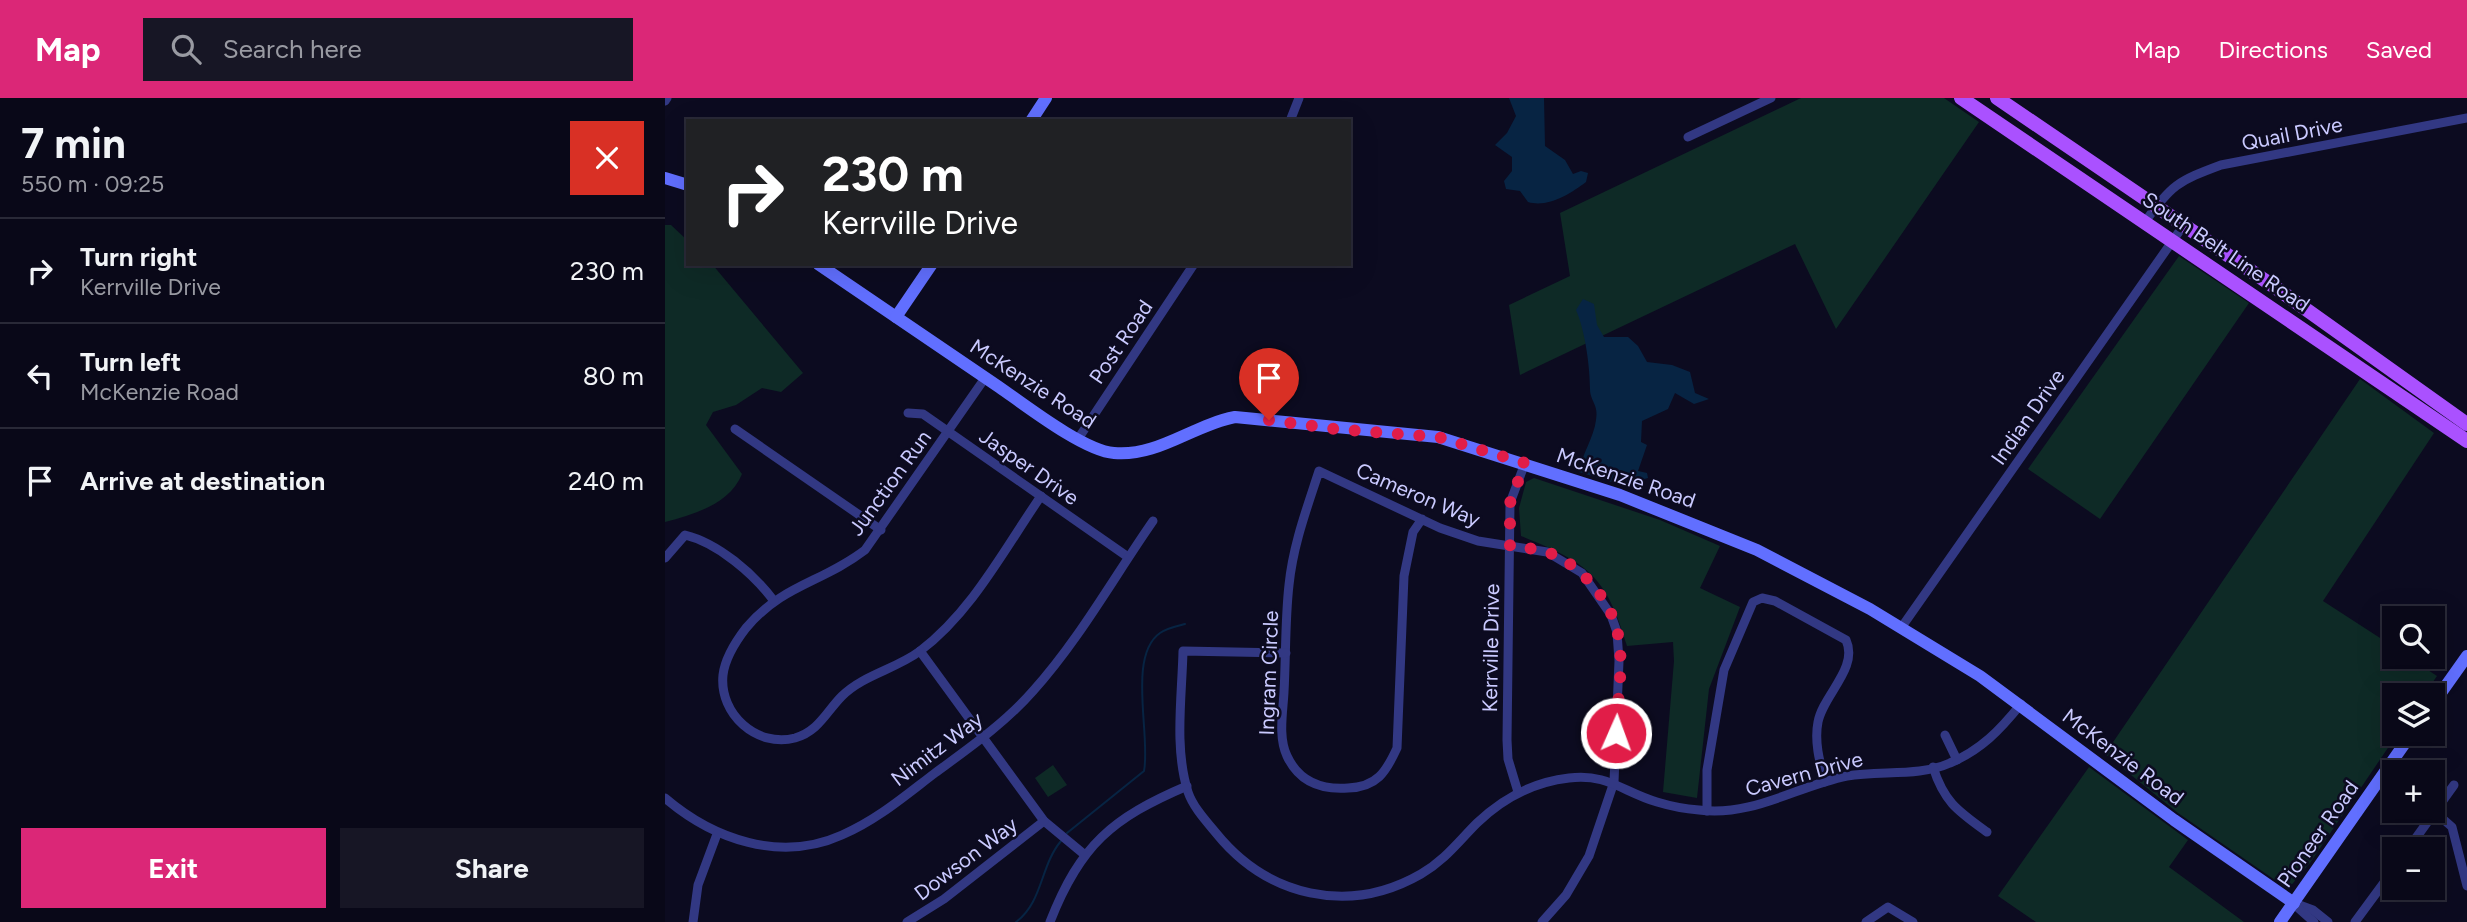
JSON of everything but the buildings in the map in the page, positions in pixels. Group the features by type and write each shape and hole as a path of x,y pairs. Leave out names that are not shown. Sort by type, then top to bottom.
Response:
{"main road":[{"name":"South Belt Line Road","path":"1961,98 2382,383 2450,420 2467,424"},
{"name":"South Belt Line Road","path":"1997,98 2425,393 2467,441"},
{"path":"2311,335 2322,320"},
{"path":"2382,383 2391,383 2415,399 2425,393"}],"street":[{"path":"1032,119 1046,98"},
{"path":"1291,119 1299,98"},
{"path":"1688,137 1771,98"},
{"name":"Quail Drive","path":"2145,222 2167,190 2186,178 2221,165 2467,118"},
{"path":"665,178 686,184"},
{"name":"Indian Drive","path":"1901,628 2183,226"},
{"name":"McKenzie Road","path":"821,266 1078,439 1111,453 1147,451 1214,421 1253,417 1335,429 1438,437 1620,495 1745,545 1901,628 2021,704 2174,820 2294,903"},
{"path":"896,317 931,266"},
{"name":"Post Road","path":"1078,439 1193,266"},
{"name":"Junction Run","path":"985,378 865,550 841,568 792,588 773,601 745,629 729,654 723,675 725,697 735,718 753,732 773,739 795,738 815,729 842,696 920,651 963,608 1041,496"},
{"name":"Jasper Drive","path":"908,413 923,414 1128,557"},
{"path":"734,429 881,530"},
{"name":"Kerrville Drive","path":"1518,792 1508,759 1507,740 1510,503 1525,463"},
{"name":"Cameron Way","path":"1319,471 1422,519 1478,541 1547,552 1582,573 1611,615 1617,632 1619,661 1614,782 1589,856 1566,895 1542,922"},
{"name":"Ingram Circle","path":"1319,471 1301,526 1289,584 1282,739 1287,757 1298,772 1313,785 1351,788 1379,781 1397,748 1404,576 1413,532 1422,519"},
{"name":"Nimitz Way","path":"665,798 688,817 717,834 747,843 775,846 821,842 842,836 877,817 982,738 1039,685 1153,521"},
{"path":"665,558 685,535 698,538 747,572 773,601"},
{"path":"1706,811 1708,760 1724,670 1753,602 1762,598 1775,601 1846,640 1848,645 1845,667 1818,720 1818,756 1825,782"},
{"name":"Cavern Drive","path":"1286,653 1183,650 1180,753 1187,786 1203,817 1232,852 1251,869 1290,888 1325,896 1369,894 1395,887 1444,860 1477,822 1518,792 1568,778 1602,778 1655,802 1706,811 1761,805 1847,776 1933,767 1957,760 1978,749 1998,733 2021,704"},
{"path":"920,651 1044,821 1085,855"},
{"path":"2445,687 2467,656"},
{"path":"1945,735 1957,760"},
{"name":"Pioneer Road","path":"2280,922 2403,746"},
{"path":"1933,767 1938,784 1951,805 1987,832"},
{"path":"2445,798 2454,785"},
{"path":"1050,922 1072,871 1119,820 1145,804 1187,786"},
{"name":"Dowson Way","path":"907,922 944,899 1044,821"},
{"path":"2445,821 2452,827 2467,886"},
{"path":"693,922 698,885 717,834"},
{"path":"2355,922 2382,885"},
{"path":"2294,903 2314,922"},
{"path":"2294,903 2313,910 2329,922"},
{"path":"1866,922 1888,907 1913,922"}],"green space":[{"path":"1801,98 1944,98 1979,122 1836,329 1795,244 1520,375 1509,305 1570,276 1560,213"},
{"path":"665,225 671,225 686,239 686,266 714,266 803,373 781,392 762,388 736,405 713,412 706,425 742,474 729,493 720,500 699,511 665,522"},
{"path":"2179,256 2249,303 2100,519 2028,469"},
{"path":"2360,379 2434,433 2323,601 2382,639 2382,669 2426,669 2437,676 2432,683 2382,683 2382,746 2389,746 2310,863 2288,889 2178,813 2105,754"},
{"path":"1534,478 1660,520 1720,546 1700,588 1740,607 1709,689 1697,798 1663,792 1674,661 1673,642 1627,646 1611,603 1591,574 1563,555 1521,536 1519,508 1526,482"},
{"path":"1053,765 1067,785 1048,797 1035,778"},
{"path":"2089,767 2188,840 2169,867 2244,922 2036,922 1998,896"}],"water":[{"path":"1509,98 1544,98 1545,146 1565,160 1573,174 1581,171 1588,173 1586,182 1566,195 1543,203 1528,202 1520,191 1506,189 1504,181 1512,171 1512,157 1495,145 1507,133 1516,116"},
{"path":"1583,299 1594,304 1597,325 1604,337 1628,337 1638,346 1647,362 1672,365 1690,372 1695,393 1709,399 1694,404 1675,393 1668,409 1642,421 1641,442 1647,445 1638,471 1647,473 1648,478 1637,481 1634,489 1579,472 1597,415 1590,393 1588,360 1576,310"}],"waterway":[{"path":"1067,833 1144,771 1142,678 1145,659 1150,644 1160,633 1185,624"},
{"path":"1016,922 1025,914 1037,894 1049,861 1061,841"}],"route":[{"path":"1269,420 1335,429 1438,437 1525,463 1510,503 1510,546 1547,552 1582,573 1611,615 1617,632 1619,661 1616,733"}]}
